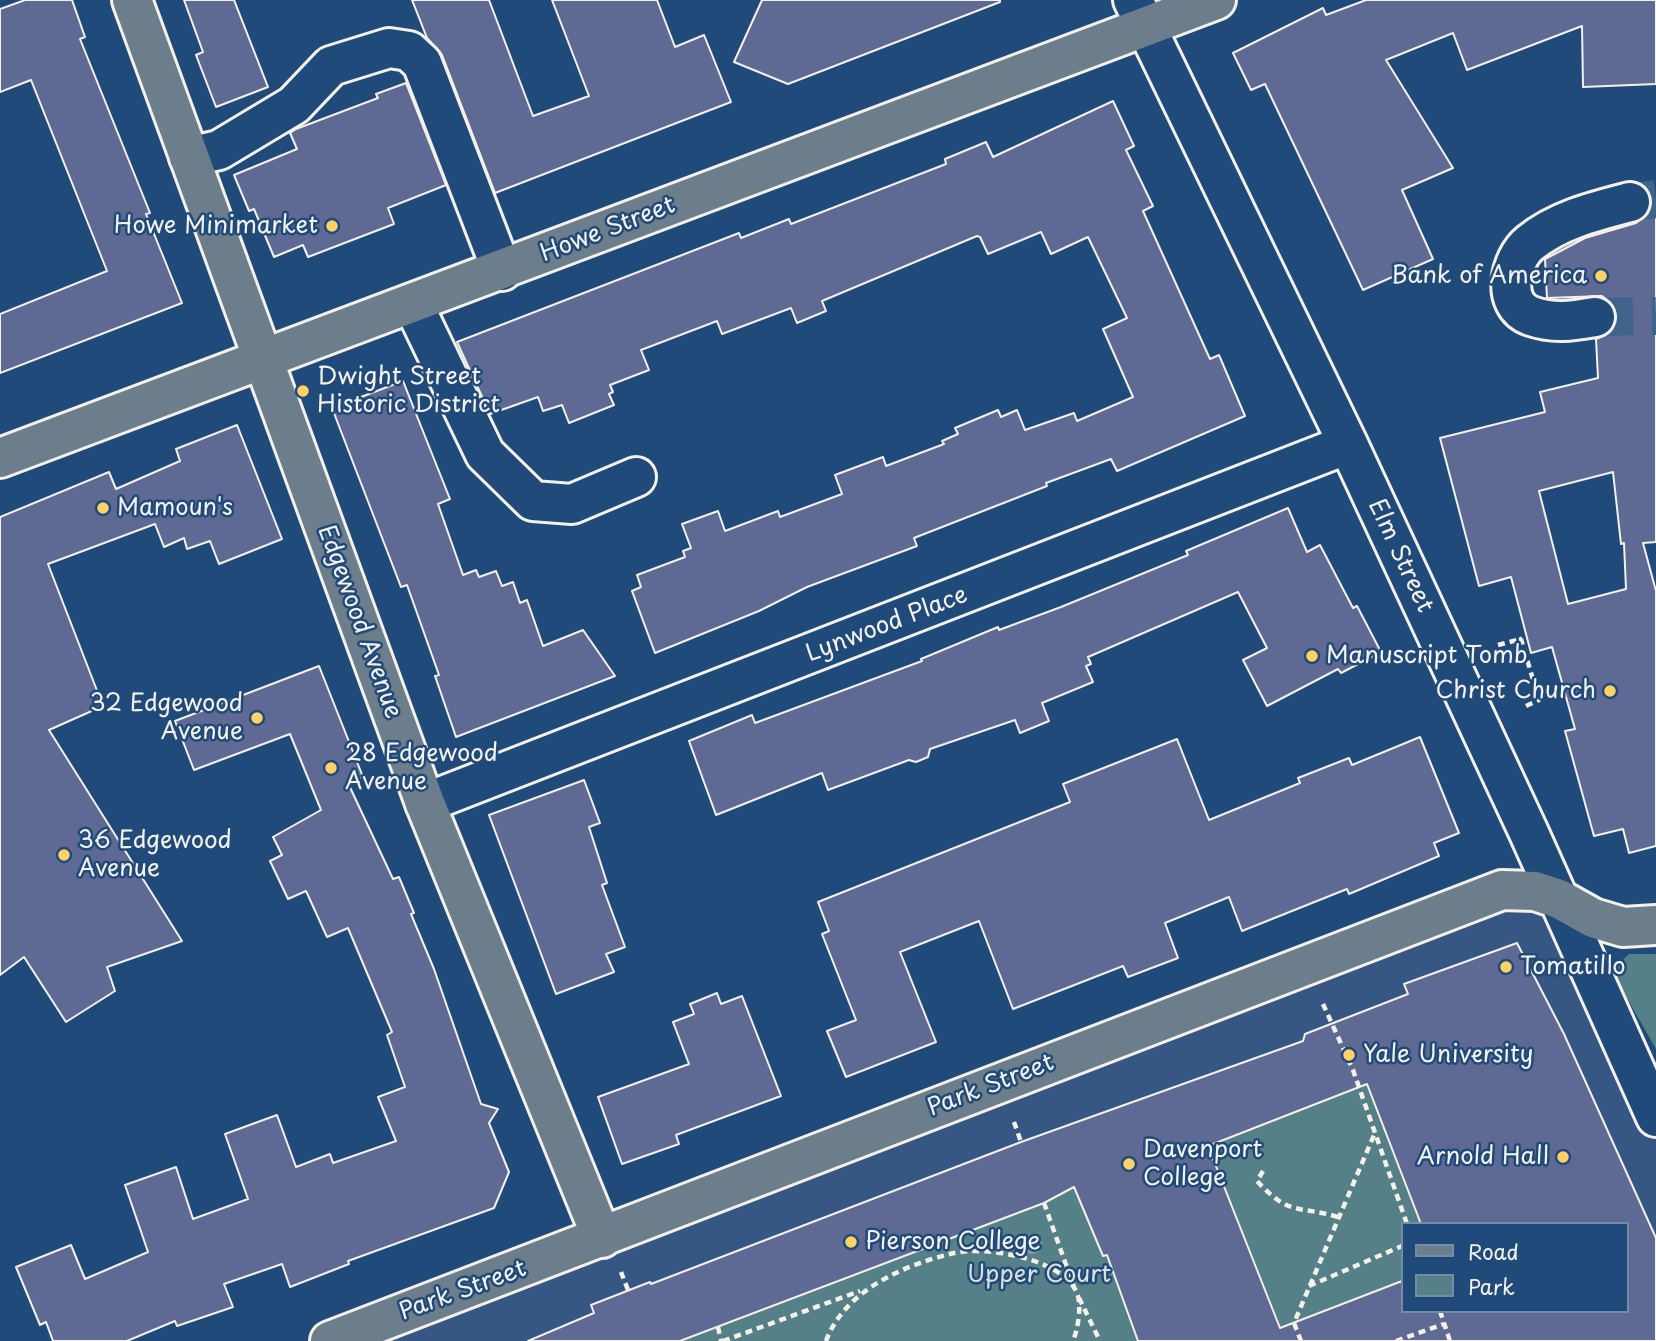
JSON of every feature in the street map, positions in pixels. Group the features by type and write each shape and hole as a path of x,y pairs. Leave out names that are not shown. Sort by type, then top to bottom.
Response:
{"main road":[{"name":"Edgewood Avenue","path":"132,0 425,803 603,1238"},
{"name":"Howe Street","path":"0,458 502,271 1140,13 1216,0"},
{"name":"Park Street","path":"330,1341 1502,890 1535,891 1593,918 1623,927 1656,925"}],"street":[{"name":"Elm Street","path":"1140,13 1348,444 1559,900 1656,1117"},
{"path":"189,157 219,150 294,105 331,66 389,48 409,51 422,63 502,271"},
{"path":"1595,317 1556,323 1527,315 1517,304 1511,287 1512,267 1527,245 1546,231 1577,218 1630,202"},
{"path":"413,304 485,454 533,501 572,504 636,477"},
{"name":"Lynwood Place","path":"425,803 1242,488 1348,444"}],"path":[{"path":"1498,645 1524,639 1539,700 1526,706"},
{"path":"1323,1004 1353,1070 1406,1222"},
{"path":"1014,1122 1021,1142"},
{"path":"1301,1341 1294,1323 1374,1135"},
{"path":"1263,1171 1256,1181 1280,1203 1300,1212 1338,1217"},
{"path":"1044,1203 1077,1293 1100,1341"},
{"path":"1308,1287 1400,1247"},
{"path":"718,1327 722,1341 955,1253 984,1251 1039,1262 1060,1275 1077,1293 1078,1317 1073,1341"},
{"path":"621,1272 628,1290"},
{"path":"826,1341 848,1303 864,1289"},
{"path":"1441,1313 1450,1341"},
{"path":"1396,1341 1444,1324"}],"shaded area":[{"name":"Yale University","path":"1535,891 1656,1117 1656,1341 334,1341"}],"green space":[{"path":"1629,954 1656,954 1656,1049 1616,979 1616,966"},
{"path":"1360,1067 1420,1222 1400,1222 1400,1282 1273,1331 1264,1288 1208,1146 1328,1099"},
{"name":"Upper Court","path":"1084,1185 1103,1256 1107,1255 1138,1341 680,1341"}],"building":[{"path":"25,0 72,0 85,37 80,39 150,213 146,214 182,303 0,373 0,314 107,271 31,80 0,92 0,9"},
{"path":"184,0 234,0 268,87 216,107 196,55 203,52"},
{"path":"412,0 489,0 533,116 589,96 552,0 657,0 675,47 704,35 731,102 495,193 442,55 427,38"},
{"path":"762,0 1000,2 788,84 734,62"},
{"path":"1366,0 1656,0 1656,84 1583,87 1582,26 1467,70 1453,33 1386,60 1453,168 1402,190 1433,259 1363,290 1265,84 1251,90 1233,53 1323,8 1326,15"},
{"path":"406,83 446,185 388,208 394,224 308,257 303,245 274,257 254,209 249,211 234,175 297,149 290,133 296,129 378,98 376,94"},
{"path":"1113,101 1134,146 1126,150 1153,206 1143,211 1210,359 1219,355 1245,416 1117,471 1111,459 1046,483 1047,486 914,538 917,546 807,587 759,611 655,653 632,591 641,587 637,575 685,557 683,551 691,548 682,524 718,511 725,531 778,511 780,517 842,494 835,475 883,457 886,466 944,444 942,441 958,434 955,428 998,410 1001,417 1017,410 1025,430 1074,413 1077,421 1133,397 1103,329 1127,318 1088,237 1051,254 1041,232 988,254 977,236 822,301 826,311 797,323 791,308 722,334 717,321 641,350 649,370 610,385 613,392 609,394 614,405 569,423 562,405 543,411 538,397 490,414 457,342 739,233 741,238 789,219 791,224 946,164 945,159 986,142 993,157"},
{"path":"1649,211 1656,211 1656,542 1643,543 1656,591 1656,846 1629,853 1623,829 1594,836 1565,731 1575,729 1552,647 1531,653 1511,577 1479,586 1440,438 1545,412 1540,392 1598,378 1596,339 1609,333 1616,324 1616,313 1611,303 1602,296 1547,298 1545,259 1585,238 1636,223","holes":["1613,472 1621,544 1624,543 1626,589 1568,604 1539,491"]},
{"path":"403,381 450,499 438,504 463,575 476,570 479,577 496,571 502,586 513,582 520,603 527,600 543,646 583,630 615,676 456,737 435,676 439,675 407,585 401,587 332,408"},
{"path":"237,425 282,539 219,564 210,541 187,549 184,538 164,547 155,524 48,564 103,706 49,730 182,941 107,967 115,991 66,1022 24,957 0,975 0,517 109,472 116,489 180,461 176,449"},
{"path":"1288,508 1307,552 1320,545 1353,608 1357,606 1381,652 1341,673 1338,669 1267,706 1243,660 1267,648 1238,592 1088,657 1091,664 1086,666 1093,682 1042,703 1049,721 1020,733 1015,720 930,749 928,757 916,762 909,760 828,790 822,773 716,815 689,741 752,715 755,723 922,661 921,659 998,627 999,630 1061,607 1188,555 1186,551"},
{"path":"319,666 363,777 348,783 393,879 399,877 414,913 411,914 434,969 481,1104 498,1109 489,1123 509,1172 494,1208 348,1261 349,1264 290,1287 282,1264 224,1284 233,1307 177,1326 175,1321 127,1341 53,1341 46,1322 40,1325 16,1267 71,1245 85,1279 148,1252 125,1185 176,1167 193,1219 248,1199 225,1134 277,1115 296,1167 330,1154 333,1163 396,1141 378,1097 405,1087 387,1035 392,1032 348,928 327,937 306,891 288,899 270,861 282,855 273,837 321,810 290,734 194,770 175,721"},
{"path":"1420,737 1459,833 1434,843 1439,856 1349,894 1347,889 1242,931 1229,897 1165,923 1178,958 1128,977 1123,966 1013,1009 979,921 900,952 936,1042 846,1077 827,1031 856,1020 822,934 829,931 818,902 1070,802 1063,784 1177,739 1209,820 1300,783 1298,778 1349,758 1352,765"},
{"path":"584,780 600,823 589,827 607,883 602,885 625,947 606,954 614,972 556,994 489,815"},
{"path":"1517,943 1564,1034 1656,1238 1656,1341 1138,1341 1107,1255 1103,1256 1074,1187 1044,1203 680,1341 528,1341 594,1313 591,1305 1021,1142 1303,1041 1305,1034 1408,994 1404,984","holes":["1367,1084 1420,1222 1628,1222 1628,1313 1400,1313 1400,1282 1280,1328 1208,1146"]},
{"path":"717,993 721,1004 742,996 781,1096 676,1135 679,1144 622,1164 598,1097 689,1064 673,1022 694,1014 690,1004"}],"tunnel":[{"path":"1630,202 1656,199"},
{"path":"1595,317 1656,316"}],"place":[{"name":"Howe Minimarket","path":"332,226"},
{"name":"Bank of America","path":"1601,276"},
{"name":"Dwight Street Historic District","path":"303,391"},
{"name":"Mamoun's","path":"103,508"},
{"name":"Manuscript Tomb","path":"1312,656"},
{"name":"Christ Church","path":"1610,691"},
{"name":"32 Edgewood Avenue","path":"257,718"},
{"name":"28 Edgewood Avenue","path":"331,768"},
{"name":"36 Edgewood Avenue","path":"64,855"},
{"name":"Tomatillo","path":"1506,967"},
{"name":"Yale University","path":"1349,1055"},
{"name":"Arnold Hall","path":"1563,1157"},
{"name":"Davenport College","path":"1129,1164"},
{"name":"Pierson College","path":"851,1242"}]}
